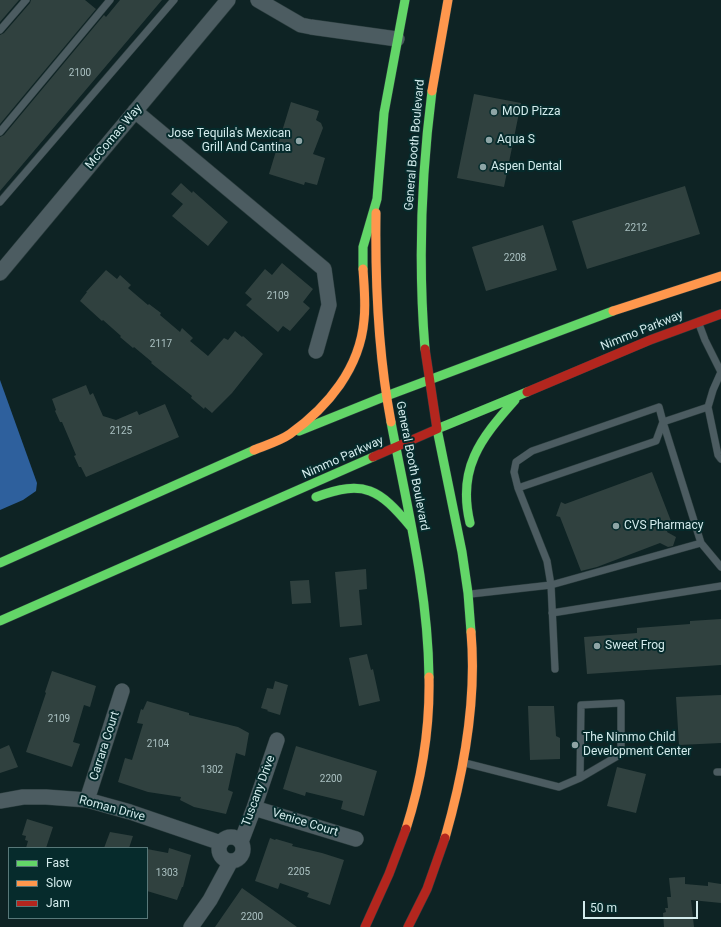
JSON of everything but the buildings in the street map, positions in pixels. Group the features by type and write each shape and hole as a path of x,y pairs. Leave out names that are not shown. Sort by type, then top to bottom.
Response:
{"main road":[{"name":"General Booth Boulevard","path":"365,927 386,884 401,845 419,782 426,736 429,696 428,645 422,582 395,448 382,368 378,319 376,250 377,199 384,113 405,0"},
{"name":"General Booth Boulevard","path":"408,927 421,903 435,869 458,792 468,733 472,673 472,634 468,594 459,531 437,429 429,380 420,269 421,193 424,152 430,97 448,0"},
{"path":"289,435 316,413 332,396 343,382 352,365 364,321 363,247 377,199"},
{"path":"0,563 289,435 340,414 536,338 626,306 721,276"},
{"name":"Nimmo Parkway","path":"0,621 437,429 650,340 721,314"},
{"path":"472,533 466,501 466,484 469,469 477,449 488,431 518,395"},
{"path":"307,501 343,487 356,487 371,490 383,497 395,508 411,527"},
{"path":"131,564 181,552"},
{"path":"472,673 481,645"}],"street":[{"path":"258,0 301,25 397,39"},
{"name":"McComas Way","path":"0,273 226,1"},
{"path":"135,111 324,269 329,305 316,351"},
{"name":"Carrara Court","path":"87,800 122,691"},
{"name":"Tuscany Drive","path":"241,842 277,740"},
{"name":"Roman Drive","path":"0,801 23,797 87,800 130,812 221,843"},
{"name":"Venice Court","path":"254,808 356,839"},
{"path":"227,838 234,838 241,842 242,853 238,859 227,861 221,857 219,850 221,843 227,838"},
{"path":"191,927 210,900 231,861"}],"lane":[{"path":"0,30 26,0"},
{"path":"0,132 110,0"},
{"path":"0,202 174,0"},
{"path":"698,322 721,372 713,390 708,407 718,455 721,460"},
{"path":"555,669 551,585 547,561 518,488 514,472 516,462 532,451 659,407 701,543 721,567"},
{"path":"518,488 656,441 664,422 708,407"},
{"path":"468,594 551,585 701,543"},
{"path":"552,613 721,586"},
{"path":"463,762 559,787 580,778 621,754 621,703 581,705 580,778"}],"water":[{"path":"0,380 37,483 36,491 23,500 0,510"}],"traffic: fast":[{"path":"363,269 363,247 377,199 384,113 405,0"},
{"path":"425,349 421,252 425,156 432,91"},
{"path":"299,431 381,398 613,311"},
{"path":"471,632 468,593 462,552 437,429 527,392"},
{"path":"470,523 467,504 467,486 469,471 474,456 491,428 515,400"},
{"path":"391,422 421,580 428,645 429,677"},
{"path":"0,563 254,450"},
{"path":"0,621 373,457"},
{"path":"316,497 347,489 370,491 380,496 390,504 411,527"}],"traffic: slow":[{"path":"432,91 448,0"},
{"path":"376,213 378,318 383,370 391,422"},
{"path":"254,450 290,434 317,412 340,385 349,370 361,338 365,314 363,269"},
{"path":"613,311 721,276"},
{"path":"445,838 458,788 467,736 472,684 471,632"},
{"path":"406,829 412,810 424,753 428,715 429,677"}],"traffic: jam":[{"path":"527,392 650,340 721,314"},
{"path":"373,457 437,429 425,349"},
{"path":"365,927 389,874 406,829"},
{"path":"408,927 427,889 445,838"}],"place":[{"name":"MOD Pizza","path":"494,112"},
{"name":"Aqua S","path":"489,140"},
{"name":"Jose Tequila's Mexican Grill And Cantina","path":"299,141"},
{"name":"Aspen Dental","path":"483,167"},
{"name":"CVS Pharmacy","path":"616,526"},
{"name":"Sweet Frog","path":"597,646"},
{"name":"The Nimmo Child Development Center","path":"575,745"}]}
